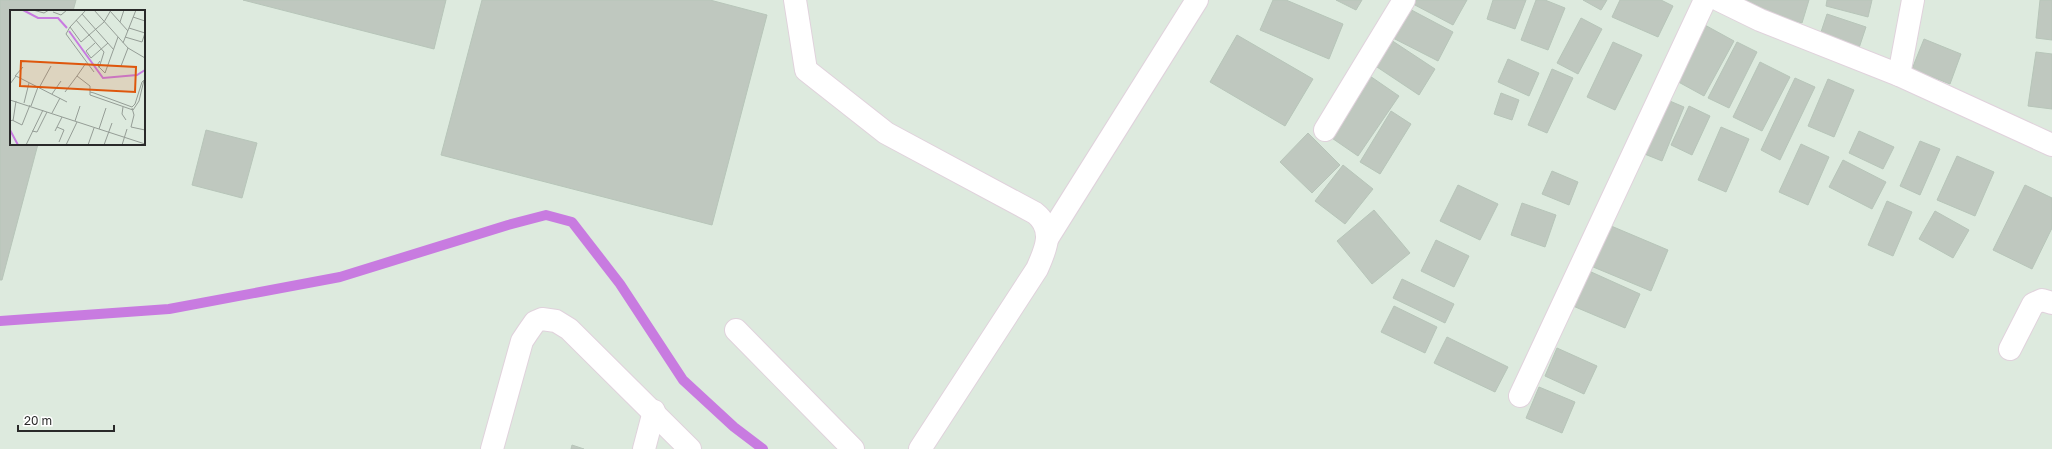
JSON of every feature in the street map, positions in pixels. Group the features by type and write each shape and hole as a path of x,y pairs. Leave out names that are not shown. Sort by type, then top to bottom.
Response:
{"street":[{"path":"795,0 806,70 886,133 1035,213 1046,225 1047,247 1037,269 920,449"},
{"path":"1047,239 1197,0"},
{"path":"1325,130 1404,0"},
{"path":"1899,75 1913,0"},
{"path":"1520,396 1719,1 1760,20 1899,75 2052,145"},
{"path":"2010,349 2034,304 2042,300 2052,303"},
{"path":"492,449 522,341 535,322 542,318 556,320 570,329 654,411 690,449"},
{"path":"736,330 853,449"},
{"path":"644,449 654,411"}],"building":[{"path":"0,0 76,0 73,10 10,10 10,145 38,145 2,280 0,280"},
{"path":"243,0 446,0 434,49"},
{"path":"482,0 710,0 767,15 712,225 441,155"},
{"path":"1273,0 1286,0 1343,24 1329,59 1260,30"},
{"path":"1336,0 1362,0 1356,10"},
{"path":"1415,0 1467,0 1453,25 1413,4"},
{"path":"1493,0 1526,0 1515,29 1487,19"},
{"path":"1536,0 1545,0 1565,8 1548,50 1521,40"},
{"path":"1583,0 1607,0 1601,10"},
{"path":"1620,0 1661,0 1673,6 1658,37 1612,17"},
{"path":"1746,0 1809,0 1802,23 1744,7"},
{"path":"1827,0 1872,0 1868,17 1826,6"},
{"path":"2040,0 2052,0 2052,40 2036,38"},
{"path":"1402,5 1453,32 1438,61 1387,35"},
{"path":"1827,14 1866,27 1858,51 1819,38"},
{"path":"1581,18 1602,29 1578,74 1557,63"},
{"path":"1703,24 1734,41 1704,96 1673,79"},
{"path":"1237,35 1313,79 1285,126 1210,82"},
{"path":"1388,38 1435,69 1419,95 1371,63"},
{"path":"1924,39 1961,54 1950,84 1912,69"},
{"path":"1613,42 1642,55 1615,110 1587,97"},
{"path":"1737,42 1757,52 1729,108 1708,98"},
{"path":"2036,52 2052,54 2052,109 2028,106"},
{"path":"1508,59 1539,73 1529,96 1498,82"},
{"path":"1760,62 1790,77 1762,131 1733,117"},
{"path":"1552,69 1573,78 1547,133 1528,125"},
{"path":"1367,74 1399,96 1358,156 1326,134"},
{"path":"1795,78 1815,87 1780,160 1761,150"},
{"path":"1828,79 1854,90 1834,137 1808,126"},
{"path":"1501,93 1519,100 1512,120 1494,114"},
{"path":"1665,99 1684,107 1662,161 1642,153"},
{"path":"1689,106 1710,116 1692,155 1671,145"},
{"path":"1391,111 1411,124 1380,174 1360,162"},
{"path":"1721,127 1749,139 1726,192 1698,180"},
{"path":"206,130 257,143 242,198 192,185"},
{"path":"1859,131 1894,147 1883,169 1849,153"},
{"path":"1308,133 1340,165 1312,193 1280,162"},
{"path":"1920,141 1940,149 1920,195 1900,186"},
{"path":"1801,144 1829,157 1808,205 1779,192"},
{"path":"1957,156 1994,172 1975,216 1937,200"},
{"path":"1843,160 1886,182 1872,209 1829,187"},
{"path":"1343,165 1373,189 1345,224 1315,201"},
{"path":"1552,171 1578,182 1569,205 1542,194"},
{"path":"1458,185 1498,204 1480,240 1440,221"},
{"path":"2025,185 2052,198 2052,228 2032,269 1993,250"},
{"path":"1887,201 1912,212 1893,256 1868,245"},
{"path":"1522,203 1556,215 1545,247 1511,235"},
{"path":"1374,210 1410,253 1372,284 1337,241"},
{"path":"1935,211 1969,230 1953,258 1919,239"},
{"path":"1604,223 1668,250 1651,291 1586,264"},
{"path":"1436,240 1469,256 1454,287 1421,271"},
{"path":"1589,271 1640,294 1625,328 1573,306"},
{"path":"1402,279 1454,304 1445,323 1393,298"},
{"path":"1394,306 1437,327 1425,353 1381,332"},
{"path":"1447,337 1508,367 1495,392 1434,363"},
{"path":"1557,348 1597,366 1584,394 1545,376"},
{"path":"1539,387 1575,402 1562,433 1526,418"},
{"path":"572,445 584,449 571,449"}],"waterway":[{"path":"0,321 169,309 340,277 508,225 546,215 572,222 620,284 683,380 734,427 763,449"}]}
